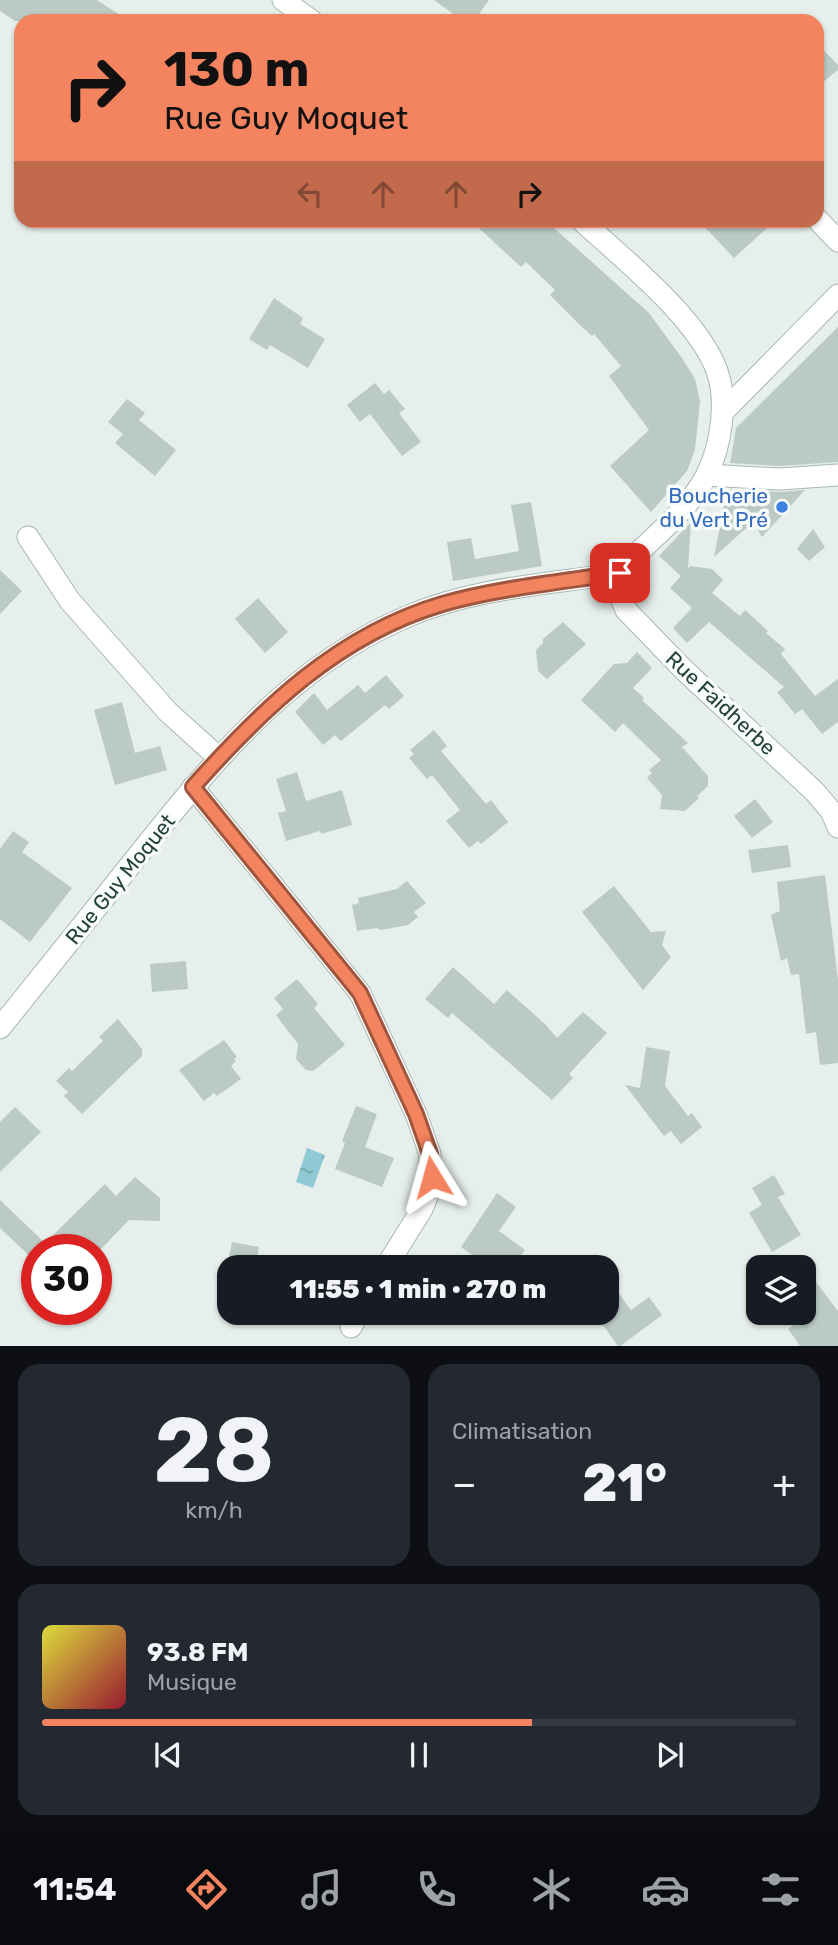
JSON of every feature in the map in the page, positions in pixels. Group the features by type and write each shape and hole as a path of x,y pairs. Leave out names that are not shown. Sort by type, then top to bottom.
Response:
{"street":[{"path":"283,0 302,14"},
{"path":"824,226 838,241"},
{"path":"590,228 672,306 695,334 717,372 722,413 719,435 706,475 682,508 620,573"},
{"path":"722,413 838,295"},
{"path":"706,475 779,479 838,475"},
{"path":"28,537 69,601 93,629 168,712 219,758"},
{"name":"Rue Guy Moquet","path":"0,1028 193,787 261,714 313,670 342,649 408,616 467,598 620,573"},
{"name":"Rue Faidherbe","path":"620,573 620,595 626,610 636,622 824,801 838,827"},
{"path":"193,787 360,993 416,1114 430,1154 430,1189 422,1209 394,1255"}],"water":[{"path":"307,1148 325,1155 313,1188 296,1182"}],"building":[{"path":"0,0 97,0 118,14 14,14 14,20 0,11"},
{"path":"434,0 489,0 479,14 452,13"},
{"path":"824,50 838,65 838,70 824,81"},
{"path":"479,228 554,228 649,313 695,379 700,401 695,450 687,471 651,512 610,466 649,430 609,376 621,366 594,334 592,336 550,295 555,290 526,262 521,267"},
{"path":"706,228 767,228 734,258"},
{"path":"274,298 303,318 300,324 325,339 308,368 270,345 267,350 249,339"},
{"path":"838,327 838,462 779,466 730,463 736,428"},
{"path":"375,383 384,394 389,390 405,409 399,413 421,442 402,456 370,414 360,422 347,405"},
{"path":"127,399 145,413 139,420 176,450 155,476 115,443 123,434 108,422"},
{"path":"727,489 778,492 805,490 762,537 753,522 714,557"},
{"path":"531,502 542,566 453,581 447,542 471,538 475,559 519,551 511,505"},
{"path":"691,522 688,569 690,566 712,569 723,580 712,593 740,616 745,610 768,631 766,633 785,649 781,654 815,696 838,679 838,722 822,734 802,709 795,714 777,692 784,687 709,622 687,643 673,628 692,608 670,588 681,576 659,556"},
{"path":"813,529 825,547 809,561 797,549"},
{"path":"0,570 22,591 0,614"},
{"path":"258,598 288,632 265,653 235,619"},
{"path":"563,622 586,644 547,679 538,671 536,650 543,643 543,639"},
{"path":"637,652 652,668 633,688 644,698 642,700 688,743 682,747 708,776 708,786 685,811 660,809 662,795 647,778 652,773 649,770 661,760 623,723 615,732 581,700 614,664 627,663"},
{"path":"386,675 404,696 389,709 385,705 341,741 335,735 323,745 295,712 314,693 327,710 358,685 365,693"},
{"path":"122,702 135,753 160,746 167,770 115,785 94,710"},
{"path":"434,730 447,746 441,751 486,804 491,800 508,822 481,844 478,841 469,848 446,821 460,810 432,775 427,779 409,758 414,754 410,750"},
{"path":"297,772 306,801 342,790 352,825 286,841 278,813 286,811 276,779"},
{"path":"755,799 773,822 752,838 734,816"},
{"path":"13,831 29,842 22,852 72,888 30,942 0,919 0,849"},
{"path":"788,845 791,867 752,873 748,850"},
{"path":"825,875 838,980 838,1063 820,1065 816,1032 806,1034 799,974 791,975 787,958 781,961 771,915 780,911 777,882"},
{"path":"407,881 426,903 414,912 418,917 408,925 357,931 352,905 359,903 358,898 397,889"},
{"path":"614,886 651,932 666,931 662,945 671,957 643,990 582,912"},
{"path":"186,961 188,989 152,992 150,964"},
{"path":"453,967 494,1004 507,990 557,1038 583,1012 607,1033 569,1074 573,1078 552,1100 452,1013 448,1018 425,999"},
{"path":"297,979 318,1004 314,1008 345,1045 313,1071 306,1070 296,1059 298,1044 276,1015 283,1009 274,998"},
{"path":"118,1019 142,1049 142,1056 82,1114 64,1096 68,1092 56,1081 69,1068 72,1071 103,1041 99,1037"},
{"path":"224,1040 237,1057 231,1066 241,1079 217,1096 214,1093 204,1101 179,1070"},
{"path":"646,1047 670,1051 665,1086 688,1116 692,1113 702,1127 681,1144 671,1131 664,1136 625,1085 640,1088"},
{"path":"356,1106 377,1114 365,1147 394,1158 382,1187 335,1169 345,1143 342,1141"},
{"path":"15,1107 41,1132 0,1172 0,1122"},
{"path":"774,1175 785,1194 778,1197 801,1235 772,1252 749,1213 762,1205 752,1188"},
{"path":"135,1177 160,1198 160,1221 129,1220 112,1238 112,1234 54,1234 105,1184 116,1196"},
{"path":"497,1193 516,1207 499,1231 525,1250 521,1255 472,1255 461,1247"},
{"path":"0,1200 36,1234 21,1234 21,1248 0,1228"},
{"path":"232,1242 259,1247 258,1255 229,1255"},
{"path":"816,1282 838,1311 838,1346 800,1346 788,1329 794,1325 816,1325"},
{"path":"619,1294 631,1310 649,1297 662,1315 618,1346 603,1325 619,1325"}],"place":[{"name":"Boucherie du Vert Pré","path":"782,507"}],"route":[{"path":"432,1177 430,1154 416,1114 360,993 193,787 287,690 342,649 374,632 408,616 467,598 620,573"}]}
